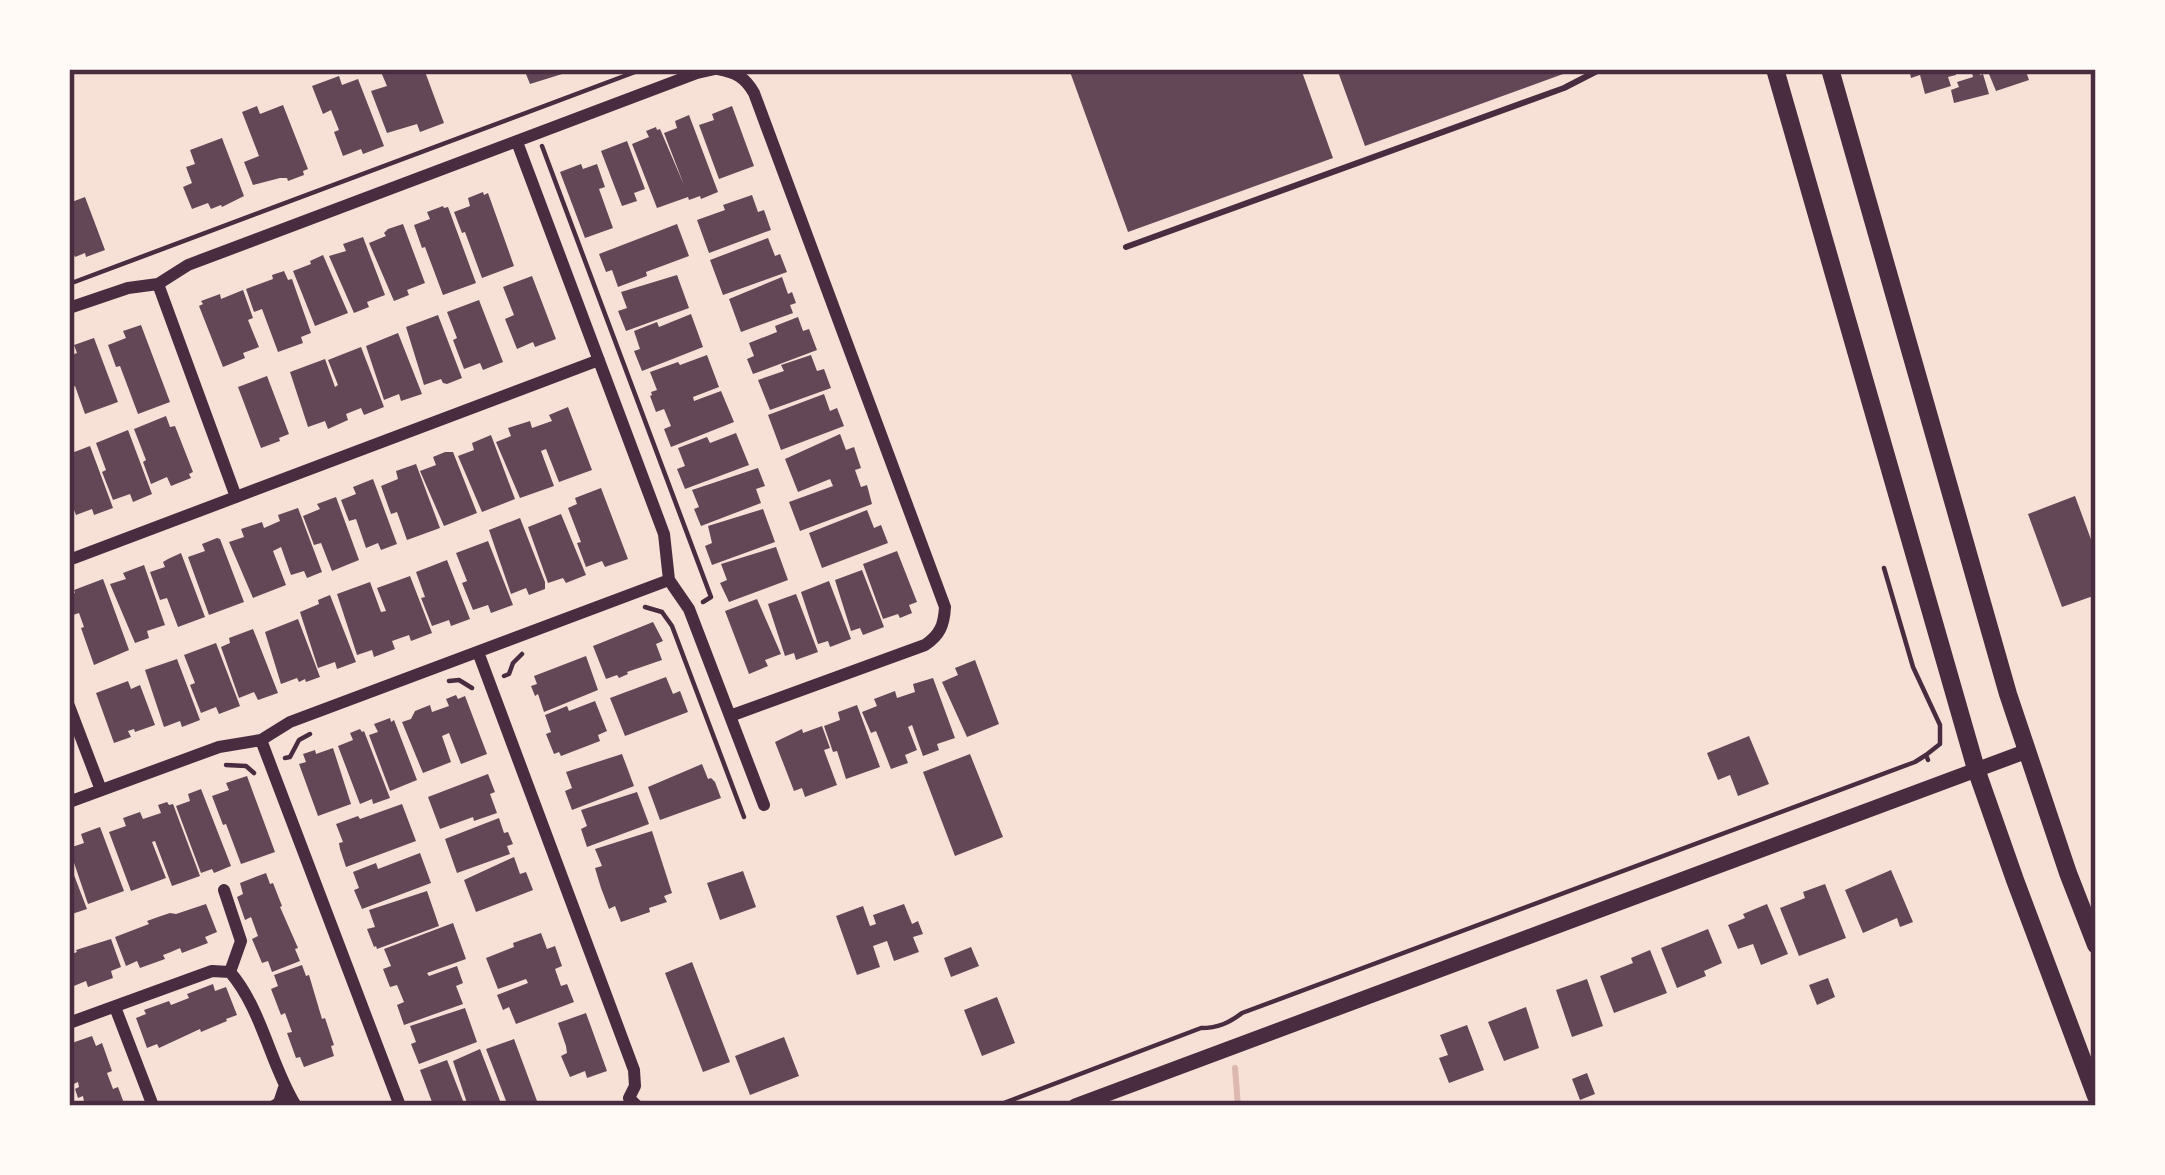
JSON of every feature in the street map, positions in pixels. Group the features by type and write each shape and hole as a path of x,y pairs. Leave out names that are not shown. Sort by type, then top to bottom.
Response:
{"highway":[{"path":"1775,69 1976,769 2096,1096"},
{"path":"1830,69 2008,694 2096,945"}],"street":[{"path":"69,308 128,288 158,284 188,265 697,73 717,69 747,80 945,608 944,623 925,644 730,716"},
{"path":"518,142 664,534 669,580 689,609 764,805"},
{"path":"158,284 236,497"},
{"path":"69,560 599,360"},
{"path":"69,802 219,747 261,740 290,722 669,580"},
{"path":"478,652 634,1070 629,1103"},
{"path":"69,706 100,790"},
{"path":"261,740 400,1106"},
{"path":"1075,1106 2027,751"},
{"path":"224,890 241,941 230,972"},
{"path":"69,1024 212,971 230,972 242,987 296,1106"},
{"path":"115,1007 153,1106"},
{"path":"274,1106 284,1088"}],"lane":[{"path":"1126,248 1564,88 1601,69"}],"path":[{"path":"69,284 643,69"},
{"path":"545,154 711,597 704,602"},
{"path":"996,1106 1202,1028 1229,1023 1242,1013 1927,758 1940,744 1940,725 1912,667 1884,568"},
{"path":"643,607 662,612 673,626 744,817"},
{"path":"502,677 524,652"},
{"path":"440,684 459,680 479,687"},
{"path":"285,758 299,740 316,731"},
{"path":"225,765 246,766 260,787"}],"building":[{"path":"424,69 444,123 420,132 417,124 387,133 371,91 387,86 381,72"},
{"path":"524,69 575,69 575,70 530,84"},
{"path":"1069,69 1301,69 1333,158 1128,232"},
{"path":"1337,69 1574,69 1574,70 1365,146"},
{"path":"1909,69 1955,69 1956,75 1948,77 1951,86 1925,94 1920,75 1911,78"},
{"path":"1971,69 1983,74 1989,94 1954,103 1951,90 1959,87 1957,82 1973,77"},
{"path":"2025,69 2029,80 1996,91 1989,74"},
{"path":"339,76 342,85 358,79 384,146 343,156 331,110 323,114 312,86"},
{"path":"283,105 308,169 288,181 280,178 253,185 244,162 259,156 242,112 257,106 260,114"},
{"path":"732,106 754,166 719,179 699,125"},
{"path":"689,115 718,192 657,208 632,144 649,137 646,131 660,129 684,185 664,133"},
{"path":"222,138 244,196 222,207 211,209 208,203 192,209 183,187 192,183 186,167 195,164 190,150"},
{"path":"627,141 645,189 634,193 637,201 622,206 601,151"},
{"path":"581,164 583,169 597,164 605,187 599,189 613,228 585,238 560,172"},
{"path":"488,193 514,266 482,278 454,212 470,206 468,198"},
{"path":"752,195 771,230 709,253 697,220"},
{"path":"85,197 105,250 75,257 69,255 69,203"},
{"path":"448,207 476,283 443,295 414,225 430,219 427,212"},
{"path":"403,224 425,283 394,301 369,243"},
{"path":"677,224 689,256 618,287 599,254"},
{"path":"363,237 385,295 354,313 329,256 346,251 343,244"},
{"path":"768,238 787,272 723,295 710,260"},
{"path":"323,255 348,313 315,326 293,271"},
{"path":"284,271 292,279 311,333 301,337 303,343 278,352 262,309 254,312 246,289"},
{"path":"677,275 689,308 626,331 618,311 627,308 621,292"},
{"path":"532,276 556,339 517,349 505,319 514,315 503,287"},
{"path":"782,277 796,303 790,305 793,313 741,332 729,299"},
{"path":"243,290 259,347 223,367 199,306 220,294 221,299"},
{"path":"479,300 503,362 483,370 480,363 464,369 447,312"},
{"path":"691,314 703,347 642,371 634,351 640,349 634,331"},
{"path":"438,315 462,378 424,385 406,327"},
{"path":"798,317 817,350 753,374 747,359 754,356 749,343"},
{"path":"141,325 170,402 138,414 108,345 126,338 123,331"},
{"path":"398,333 422,394 401,401 399,394 384,400 366,346"},
{"path":"94,338 118,402 85,414 75,386 69,388 69,356 77,353 74,345"},
{"path":"361,347 384,407 364,415 361,408 328,429 325,421 308,427 290,372 325,359 335,387 328,360"},
{"path":"707,355 719,387 693,397 694,401 721,391 734,422 671,447 664,429 671,426 664,409 656,412 650,396 657,390 650,372"},
{"path":"811,355 817,371 824,369 831,388 770,410 758,380 784,371 781,365"},
{"path":"267,376 289,434 261,448 238,387"},
{"path":"824,394 830,411 837,408 844,426 781,450 768,415"},
{"path":"568,407 592,470 559,482 546,449 541,451 554,486 520,498 496,442 511,436 508,428 530,421 532,428 552,421 549,415"},
{"path":"166,416 170,427 175,426 193,472 191,478 171,486 167,477 151,484 134,429"},
{"path":"128,430 152,494 133,502 130,494 113,500 96,443"},
{"path":"736,433 749,465 685,489 677,469 685,466 678,448"},
{"path":"840,434 846,450 854,447 861,468 855,470 861,487 867,485 872,504 800,531 789,502 833,486 830,479 798,492 785,459"},
{"path":"491,435 515,499 482,512 458,456"},
{"path":"90,446 113,508 76,515 69,497 69,454"},
{"path":"453,452 477,513 444,526 420,471 436,465 433,457"},
{"path":"416,464 440,528 407,540 381,486 398,479 396,471"},
{"path":"758,468 765,486 756,489 761,503 701,526 692,490"},
{"path":"373,479 397,544 381,550 378,543 366,548 356,519 349,521 341,500 356,494 353,487"},
{"path":"601,488 628,559 586,567 568,508 577,504 575,498"},
{"path":"2075,496 2096,553 2096,595 2062,607 2028,514"},
{"path":"336,497 359,560 332,571 321,543 314,545 303,516"},
{"path":"298,508 322,572 307,578 304,571 291,575 281,547 273,551 286,585 253,598 229,542 244,537 241,529 262,522 264,528 280,521 278,515"},
{"path":"763,509 775,542 712,565 705,546 712,543 708,526"},
{"path":"867,510 874,528 881,525 888,543 822,568 809,533"},
{"path":"561,514 586,575 566,583 563,578 548,583 528,527"},
{"path":"520,518 545,582 545,589 529,595 526,588 511,594 489,530"},
{"path":"217,538 244,602 209,615 188,557 205,551 202,544"},
{"path":"488,541 513,605 491,613 488,605 473,610 456,553"},
{"path":"776,547 788,580 729,602 720,583 727,580 721,564"},
{"path":"897,551 917,602 909,605 912,613 883,619 863,564"},
{"path":"181,553 205,617 178,627 167,598 160,600 150,572"},
{"path":"447,560 470,619 432,626 416,572"},
{"path":"144,565 165,625 147,631 149,638 135,643 110,584"},
{"path":"862,570 884,627 863,635 860,628 851,631 835,580"},
{"path":"410,576 432,633 411,641 409,635 392,641 395,649 374,657 372,650 357,655 337,594 370,582 381,612 386,611 377,588"},
{"path":"103,579 129,650 94,665 69,595"},
{"path":"829,581 851,639 830,647 828,641 818,644 801,592"},
{"path":"796,594 818,652 796,660 794,653 785,656 768,604"},
{"path":"330,595 356,662 337,669 335,662 318,668 300,612"},
{"path":"757,599 781,654 749,674 725,611"},
{"path":"298,619 320,677 281,684 265,632"},
{"path":"653,622 663,641 656,644 662,660 606,679 593,646"},
{"path":"253,629 278,693 258,700 254,692 239,698 221,647 230,643 229,638"},
{"path":"216,643 240,706 219,714 216,707 201,713 184,655"},
{"path":"586,656 598,690 544,712 531,686 537,684 534,676"},
{"path":"177,659 200,720 164,727 145,670"},
{"path":"975,660 999,724 967,737 942,682 958,675 955,668"},
{"path":"666,677 673,694 680,691 688,712 625,736 610,698"},
{"path":"933,678 955,738 923,756 912,725 908,727 917,750 905,755 908,763 891,769 876,731 871,733 862,712 877,706 874,699 895,691 897,698 915,692 913,684"},
{"path":"128,681 131,689 140,685 155,725 128,731 131,737 114,743 96,693"},
{"path":"456,695 458,699 465,696 487,754 461,764 449,733 442,736 451,762 423,773 402,722 430,705 432,712 449,706 446,699"},
{"path":"595,701 607,731 598,735 600,741 561,756 554,754 545,715"},
{"path":"857,705 880,767 846,779 824,726 840,720 838,712"},
{"path":"390,718 417,780 390,791 369,735 378,732 374,724"},
{"path":"822,726 830,748 824,750 837,785 805,797 802,788 794,791 775,742 802,729 803,733"},
{"path":"360,729 390,798 373,804 372,799 360,804 338,746 353,740 350,733"},
{"path":"1749,736 1769,784 1738,796 1730,775 1718,780 1707,753"},
{"path":"333,748 351,804 318,816 299,764 306,762 303,754"},
{"path":"622,754 634,786 572,810 565,791 572,788 566,772"},
{"path":"970,754 1003,837 955,856 923,772"},
{"path":"702,764 721,798 660,820 648,787"},
{"path":"488,774 497,813 440,829 428,797"},
{"path":"247,776 275,852 241,864 212,796 229,790 226,783"},
{"path":"201,789 231,866 214,873 212,869 201,873 176,806 190,801 188,794"},
{"path":"637,792 649,824 587,847 581,810"},
{"path":"173,804 200,876 172,886 155,841 166,878 131,891 109,832 126,826 123,818 140,812 143,819 161,813 158,805"},
{"path":"402,804 416,841 346,867 336,824"},
{"path":"499,818 513,844 507,846 510,854 457,873 445,839"},
{"path":"100,827 124,891 88,904 69,848 84,843 81,834"},
{"path":"652,831 672,893 664,896 667,902 649,908 650,912 621,922 615,906 609,909 601,888 595,868 602,866 595,849"},
{"path":"420,853 431,883 362,909 353,872 376,863 378,869"},
{"path":"514,857 533,890 476,912 464,880"},
{"path":"69,862 87,909 69,915"},
{"path":"1891,870 1913,922 1900,927 1897,918 1863,933 1845,890"},
{"path":"743,871 756,907 720,920 707,883"},
{"path":"266,873 300,961 272,972 268,961 262,963 252,939 258,936 251,917 245,920 237,897 243,894 240,883"},
{"path":"1825,884 1846,938 1799,956 1780,908"},
{"path":"427,891 439,926 374,947 367,929 375,927 369,910"},
{"path":"206,904 217,932 205,937 208,943 182,953 180,948 140,968 137,961 126,966 115,937 158,917"},
{"path":"904,904 912,924 918,921 923,934 913,937 919,952 894,961 887,941 873,946 880,967 857,975 836,916 863,906 870,926 876,924 873,915"},
{"path":"1767,904 1788,954 1761,965 1753,944 1738,949 1728,925"},
{"path":"453,923 466,959 427,973 457,966 463,983 456,986 463,1004 404,1025 397,1005 404,1002 397,985 390,987 383,969 391,966 384,949"},
{"path":"1708,929 1722,963 1677,988 1661,948"},
{"path":"541,933 547,949 555,946 562,966 555,969 574,1002 516,1024 497,995 528,983 526,979 498,989 486,958"},
{"path":"111,939 121,967 111,971 113,978 69,988 69,955"},
{"path":"971,947 979,966 951,977 944,958"},
{"path":"1650,950 1667,993 1614,1013 1600,976 1633,963 1631,958"},
{"path":"692,962 730,1062 703,1072 665,973"},
{"path":"302,965 334,1045 334,1056 304,1067 300,1057 296,1058 287,1033 292,1032 271,989 278,986 274,975"},
{"path":"1828,978 1835,997 1817,1005 1809,985"},
{"path":"1587,979 1603,1026 1572,1037 1556,990"},
{"path":"213,984 215,991 226,987 237,1015 159,1048 157,1044 147,1048 136,1018 146,1014 144,1010 169,1001 171,1005"},
{"path":"997,997 1015,1043 982,1056 964,1010"},
{"path":"1526,1007 1539,1048 1504,1061 1488,1022"},
{"path":"465,1008 477,1042 419,1064 410,1026"},
{"path":"586,1013 607,1071 587,1078 585,1071 570,1077 561,1056 567,1053 558,1023"},
{"path":"1467,1025 1484,1070 1449,1083 1439,1058 1448,1055 1440,1035"},
{"path":"92,1036 96,1046 102,1043 112,1071 107,1073 125,1106 73,1106 84,1102 75,1089 78,1082 69,1086 69,1044"},
{"path":"784,1037 799,1076 750,1095 735,1056"},
{"path":"514,1039 535,1106 508,1106 486,1049"},
{"path":"480,1049 502,1106 468,1106 453,1061"},
{"path":"447,1060 465,1106 421,1106 432,1102 420,1070"},
{"path":"1587,1073 1595,1094 1580,1100 1572,1079"}],"waterway":[{"path":"1235,1068 1238,1106"}]}
